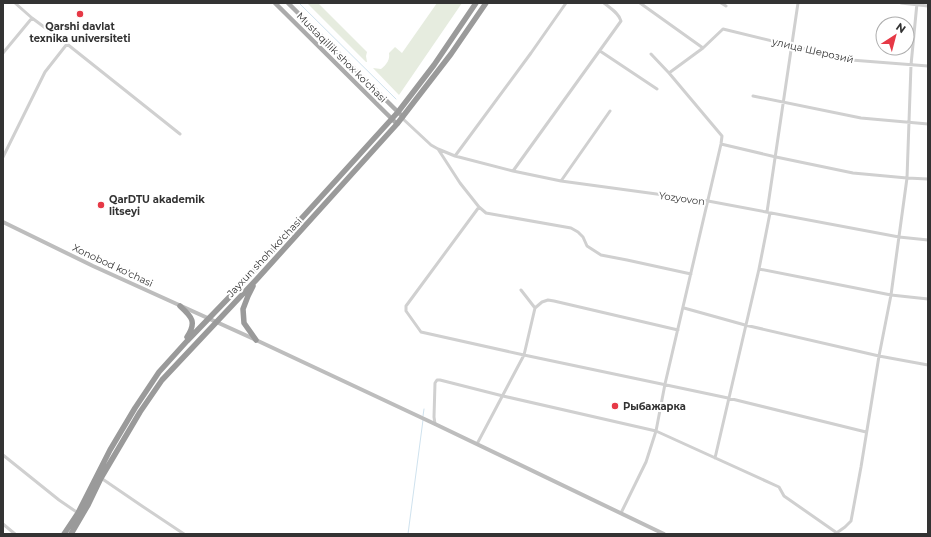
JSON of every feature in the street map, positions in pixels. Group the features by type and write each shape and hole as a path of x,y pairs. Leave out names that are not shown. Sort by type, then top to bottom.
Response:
{"highway":[{"name":"Jayxun shoh ko'chasi","path":"64,534 78,513 110,450 159,372 301,220 392,119 434,65 476,3"},
{"name":"Jayxun shoh ko'chasi","path":"71,534 140,412 162,380 257,279 403,118 451,54 486,3"},
{"path":"256,340 244,323 243,309 257,279"},
{"path":"176,353 192,329 193,321 189,314 180,306"}],"main road":[{"name":"Mustaqillik shox ko'chasi","path":"275,3 397,124"},
{"name":"Mustaqillik shox ko'chasi","path":"288,3 403,118"},
{"name":"Xonobod ko'chasi","path":"3,222 93,266 209,318 435,424 664,534"}],"street":[{"path":"16,3 32,18 180,134"},
{"path":"455,156 566,3"},
{"path":"513,171 621,21 621,18 604,3"},
{"path":"640,3 703,48 669,73"},
{"path":"721,3 726,6"},
{"path":"715,458 758,270 768,213 798,3"},
{"path":"901,3 928,6"},
{"path":"435,424 435,383 436,380 440,380 656,431 779,487 784,496 836,534 851,521 891,295 907,178 916,4"},
{"path":"3,53 32,18"},
{"name":"улица Шерозий","path":"703,48 723,29 851,60 928,66"},
{"path":"4,155 45,72 67,44"},
{"path":"600,51 657,89"},
{"path":"621,513 646,462 656,431 665,384 684,308 722,136 652,54"},
{"path":"753,96 861,118 928,124"},
{"path":"561,181 610,111"},
{"path":"403,118 438,149 460,184 479,207 486,213 572,228 578,232 587,246 601,255 691,274"},
{"path":"721,144 854,173 928,179"},
{"name":"Yozyovon","path":"438,149 455,156 513,171 561,181 708,201 899,237 928,240"},
{"path":"479,207 406,306 406,311 421,332 524,356 728,398 866,432"},
{"path":"758,270 891,295 928,299"},
{"path":"521,290 535,308"},
{"path":"477,444 524,356 535,308 542,302 548,300 554,301 678,330"},
{"path":"684,308 745,325 879,356 928,365"},
{"path":"3,455 59,500 78,513"},
{"path":"102,478 184,534"},
{"path":"3,524 15,534"}],"shaded area":[{"path":"307,3 318,3 367,52 367,62 366,62"},
{"path":"437,3 462,3 399,95 373,68 381,69 388,60 389,53 395,47 402,53"}],"waterway":[{"path":"299,3 396,99"},
{"path":"423,416 424,409"},
{"path":"408,534 423,420"}],"place":[{"name":"Qarshi davlat texnika universiteti","path":"80,14"},
{"name":"QarDTU akademik litseyi","path":"101,205"},
{"name":"Рыбажарка","path":"615,406"}]}
